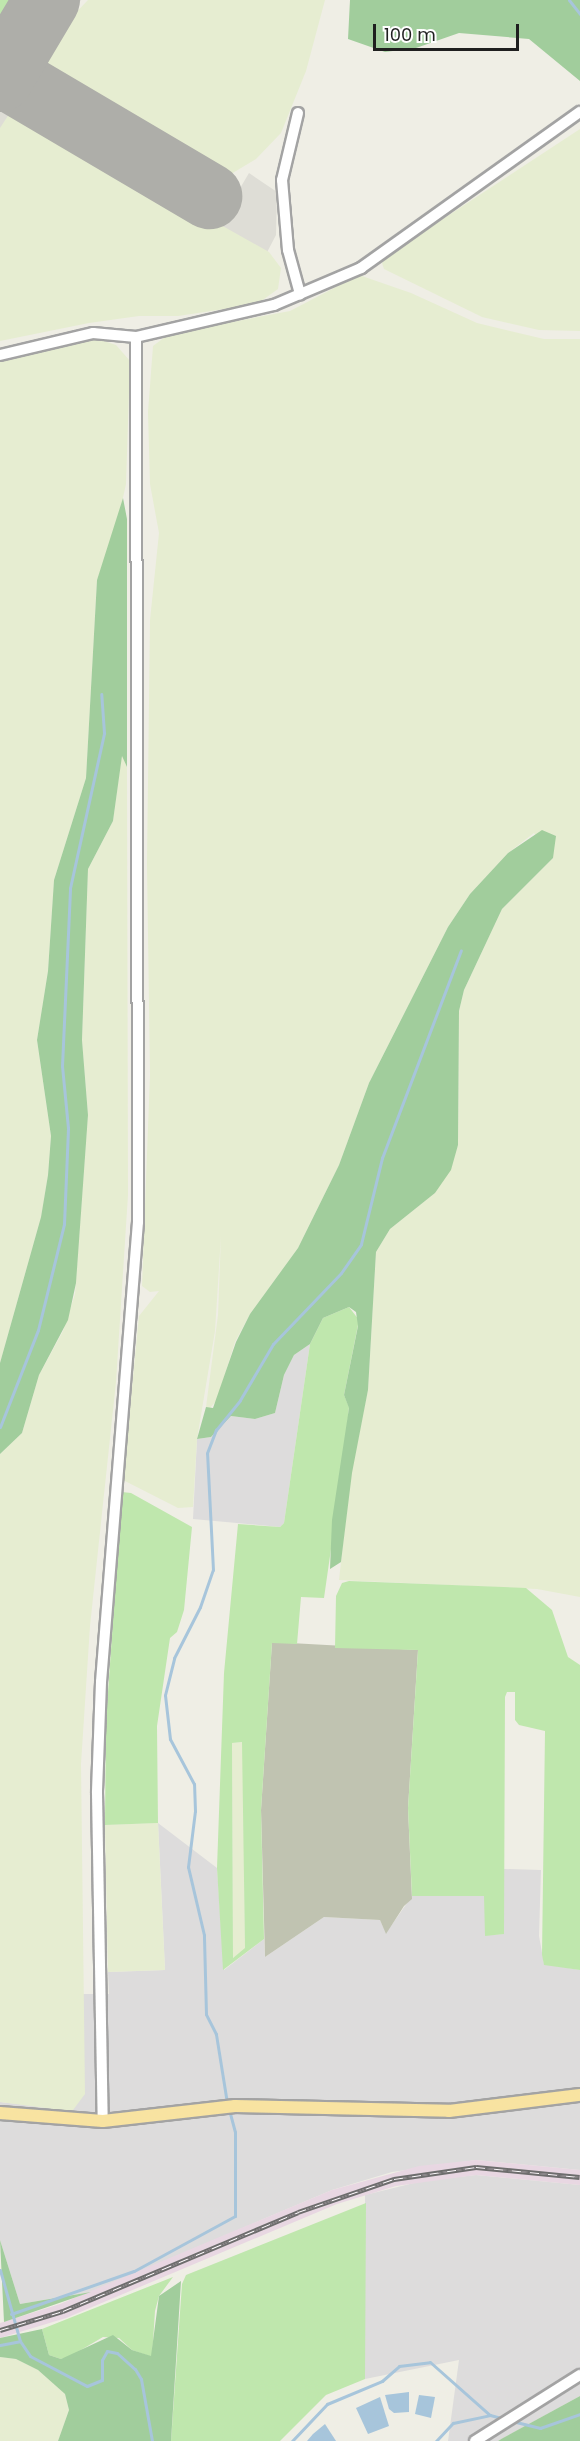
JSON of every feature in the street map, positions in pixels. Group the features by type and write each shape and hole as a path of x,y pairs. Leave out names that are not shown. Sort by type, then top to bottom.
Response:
{"main road":[{"path":"0,2113 103,2121 235,2106 449,2111 580,2095"}],"street":[{"path":"298,112 282,180 288,250 300,294"},
{"path":"0,355 93,333 136,337 274,305 361,268 580,112"},
{"path":"103,2121 97,1793 100,1704 138,1222 136,337"},
{"path":"475,2441 487,2431 580,2375"}],"shaded area":[{"path":"20,0 81,0 38,71 239,190 249,173 277,192 276,235 262,262 0,136 0,32"},
{"path":"88,0 325,0 306,71 281,133 256,159 231,174 220,174 38,67 66,23"},
{"path":"13,108 269,252 281,268 278,289 257,304 178,316 139,316 89,323 0,341 0,128"},
{"path":"580,129 580,331 539,330 482,317 384,269 382,263 388,255"},
{"path":"359,275 411,293 477,323 544,339 580,339 580,1597 537,1589 339,1580 351,1473 368,1390 376,1252 390,1229 435,1193 458,1145 459,1011 464,990 502,909 553,858 534,833 508,853 470,894 448,927 369,1083 339,1165 298,1248 250,1314 235,1342 217,1400 209,1409 206,1407 218,1315 221,1236 215,1331 197,1439 193,1507 178,1508 123,1480 139,1316 159,1291 150,1292 142,1286 150,1075 147,864 150,620 159,533 150,484 148,412 153,346 169,334 290,311"},
{"path":"98,339 116,345 130,361 126,484 118,520 97,580 86,778 54,880 48,971 37,1040 51,1136 48,1175 41,1217 0,1363 0,362"},
{"path":"122,754 127,767 128,1195 116,1382 90,1626 81,1764 85,2094 73,2110 61,2110 0,2102 0,1454 22,1433 39,1375 63,1331 75,1294 88,1115 82,1040 88,869 113,821"},
{"path":"310,1344 284,1523 280,1527 193,1519 197,1439 211,1437 231,1416 255,1419 275,1413 284,1375 294,1355"},
{"path":"272,1642 418,1650 408,1808 412,1899 404,1906 386,1934 380,1920 324,1917 265,1957 261,1810"},
{"path":"243,1742 245,1949 233,1958 232,1743"},
{"path":"158,1823 217,1868 224,1970 264,1939 265,1957 324,1917 380,1920 386,1933 412,1896 485,1896 485,1935 504,1934 504,1869 541,1870 539,1936 544,1964 580,1970 580,2170 476,2160 392,2172 332,2190 91,2292 20,2304 0,2240 0,2102 73,2110 82,1994 109,1994 108,1972 165,1970"},
{"path":"158,1823 165,1970 108,1972 105,1825"},
{"path":"476,2160 580,2170 580,2185 476,2175 396,2186 337,2204 66,2318 0,2338 0,2323 60,2304 332,2190 419,2166"},
{"path":"476,2175 580,2185 580,2396 498,2441 448,2441 459,2360 365,2379 365,2195 422,2181"},
{"path":"0,2357 16,2359 38,2370 65,2394 69,2410 58,2441 0,2441"}],"green space":[{"path":"0,0 19,0 0,31"},
{"path":"350,0 580,0 580,81 529,39 459,33 416,48 385,52 348,39"},
{"path":"123,498 127,519 127,767 122,756 113,821 88,869 82,1040 88,1115 76,1283 68,1320 39,1375 22,1433 0,1454 0,1363 41,1217 48,1175 51,1136 37,1040 48,971 54,880 86,778 97,580"},
{"path":"542,830 556,836 553,858 502,909 464,990 459,1011 458,1145 451,1170 435,1193 390,1229 376,1252 368,1390 352,1473 341,1562 330,1569 332,1520 349,1408 344,1395 358,1326 356,1312 349,1307 323,1318 310,1344 294,1355 284,1375 275,1413 255,1419 231,1416 211,1437 197,1439 206,1407 213,1408 236,1342 250,1314 298,1248 339,1165 369,1083 448,927 470,894 508,853"},
{"path":"349,1307 359,1320 344,1395 349,1407 344,1458 324,1598 301,1597 297,1644 272,1643 261,1810 264,1939 223,1970 217,1868 224,1673 238,1524 280,1527 284,1523 310,1344 323,1318","holes":["242,1742 245,1948 233,1958 232,1743"]},
{"path":"122,1492 131,1493 192,1527 184,1610 177,1632 170,1638 157,1726 158,1823 105,1825 106,1721"},
{"path":"349,1581 526,1588 552,1610 568,1657 580,1665 580,1970 544,1965 542,1955 545,1731 519,1725 515,1720 515,1692 507,1692 505,1697 504,1934 485,1936 484,1896 412,1896 408,1808 418,1650 335,1648 336,1596 342,1583"},
{"path":"366,2203 365,2379 326,2395 280,2441 171,2441 182,2284 186,2275"},
{"path":"0,2240 20,2304 91,2292 4,2322"},
{"path":"173,2277 159,2296 155,2311 152,2357 132,2350 119,2338 103,2337 69,2357 61,2359 49,2355 42,2329"},
{"path":"181,2281 171,2441 58,2441 69,2410 65,2394 38,2370 16,2359 0,2357 0,2338 42,2329 49,2355 61,2359 113,2335 132,2350 151,2356 159,2296"},
{"path":"580,2396 580,2441 498,2441 503,2438"}],"water":[{"path":"409,2392 409,2412 394,2413 389,2409 385,2395"},
{"path":"419,2395 435,2397 431,2418 415,2414"},
{"path":"380,2397 389,2426 368,2434 356,2408"},
{"path":"325,2424 336,2441 307,2441 313,2434"}],"waterway":[{"path":"569,0 580,14"},
{"path":"0,1427 38,1330 64,1224 68,1128 62,1066 70,888 104,733 101,694"},
{"path":"227,2103 216,2034 206,2014 204,1935 188,1867 195,1811 194,1784 170,1739 165,1695 174,1658 200,1607 213,1570 207,1453 216,1430 240,1400 273,1344 341,1273 361,1244 382,1158 461,950"},
{"path":"11,2314 134,2271 235,2216 235,2132 229,2109"},
{"path":"0,2270 20,2341 30,2356 87,2386 102,2380 102,2360 107,2351 117,2353 135,2369 141,2379 152,2441"},
{"path":"0,2345 20,2341"},
{"path":"292,2441 327,2404 382,2381 399,2366 430,2362 490,2415"},
{"path":"512,2421 540,2428 580,2414"},
{"path":"436,2441 453,2423 490,2415 505,2419"}],"runway":[{"path":"0,79 47,0"},
{"path":"0,73 209,196"}],"railway":[{"path":"0,2330 63,2311 298,2212 394,2179 476,2167 580,2177"}]}
